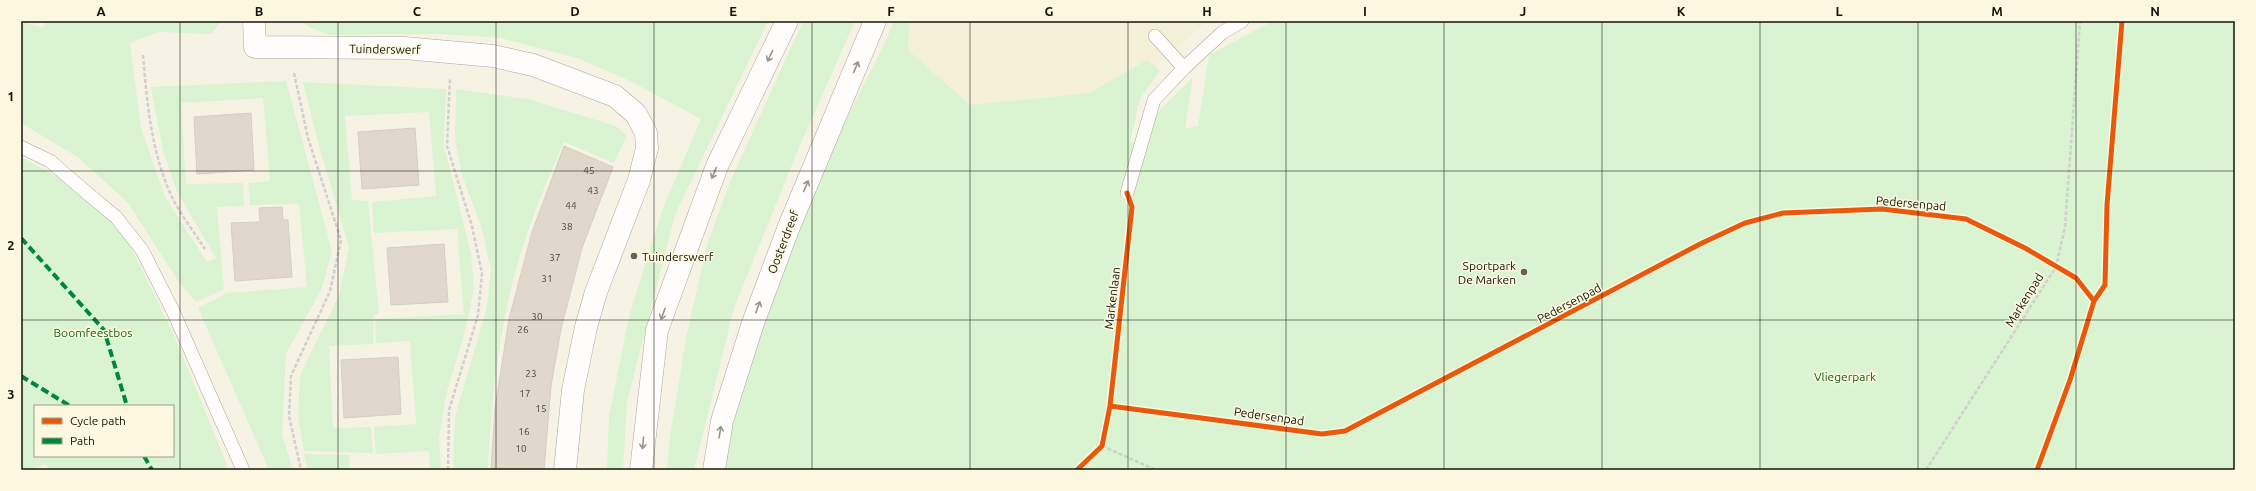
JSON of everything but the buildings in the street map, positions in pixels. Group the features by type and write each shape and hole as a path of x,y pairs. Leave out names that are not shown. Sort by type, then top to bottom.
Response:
{"main road":[{"name":"Tuinderswerf","path":"254,21 255,47 404,48 493,56 533,65 615,96 636,114 646,133 647,148 639,180 596,292 586,327 573,390 565,470"},
{"path":"641,470 657,330 717,166 787,21"},
{"name":"Oosterdreef","path":"714,470 722,421 753,323 788,229 875,21"}],"lane":[{"path":"1127,194 1154,100 1184,68 1223,32 1242,21"},
{"path":"1154,36 1184,68"},
{"path":"21,147 50,162 115,216 142,250 173,311 243,470"}],"path":[{"path":"288,48 308,138 340,240 330,291 291,376 289,416 301,470"},
{"path":"448,470 449,410 478,315 482,274 472,226 447,146 451,52"},
{"path":"143,55 148,107 156,153 172,195 205,249"},
{"path":"2050,263 2063,271"},
{"path":"1097,451 1102,446 1103,439"},
{"path":"1102,446 1156,470"}],"shaded area":[{"path":"908,21 1208,21 1091,122 930,126 882,85"}],"green space":[{"path":"21,21 43,28 47,21 222,21 211,34 159,32 130,43 141,128 165,197 207,262 216,258 177,192 163,151 151,87 286,81 332,251 322,288 286,354 282,435 293,470 269,470 198,308 227,293 307,287 299,204 250,205 248,183 270,181 263,98 181,103 186,184 243,183 244,206 217,207 224,289 196,302 179,282 128,203 79,158 21,123"},
{"path":"301,21 768,21 675,215 627,402 623,470 607,470 609,416 629,316 663,208 701,119 630,81 577,58 500,38 441,34 329,35 309,27"},
{"path":"803,21 855,21 798,150 734,308 694,470 667,470 669,443 686,338 707,245 730,182"},
{"name":"Sportpark De Marken","path":"894,21 909,21 908,50 970,105 1090,93 1147,60 1160,70 1140,99 1130,143 1146,139 1148,122 1193,77 1185,129 1198,126 1209,55 1273,21 2235,21 2235,470 725,470 722,459 764,311 822,167 883,47"},
{"path":"303,82 446,89 444,146 471,253 474,288 466,328 446,395 439,439 441,470 430,470 429,451 376,454 374,427 416,424 410,341 376,343 375,319 464,314 457,229 374,233 372,202 436,196 429,112 345,116 352,200 368,201 379,314 374,315 373,344 329,346 333,428 371,427 373,453 304,451 298,417 300,375 339,296 349,247 319,146"},
{"path":"456,89 528,99 616,126 627,136 614,163 564,142 545,185 519,259 506,311 494,390 488,470 453,470 455,416 486,311 491,270 481,226 462,175 455,139"},
{"name":"Boomfeestbos","path":"21,157 87,193 116,217 175,337 229,470 49,470 45,464 33,470 21,470"},
{"path":"304,454 349,455 350,470 308,470"}],"marked path":[{"path":"21,238 104,330 127,405"},
{"path":"21,376 68,405"},
{"path":"145,457 152,470"}],"cycle path":[{"path":"2037,470 2070,380 2094,301 2105,285 2107,205 2122,21"},
{"name":"Markenlaan","path":"1110,406 1132,207 1127,193"},
{"name":"Pedersenpad","path":"1077,470 1102,446 1110,406 1322,434 1345,431 1700,244 1745,223 1783,213 1882,209 1966,219 2025,248 2076,278 2094,301"}],"place":[{"name":"Tuinderswerf","path":"634,256"},
{"name":"Sportpark De Marken","path":"1524,272"}],"park label":[{"name":"Vliegerpark","path":"1845,376"}]}
